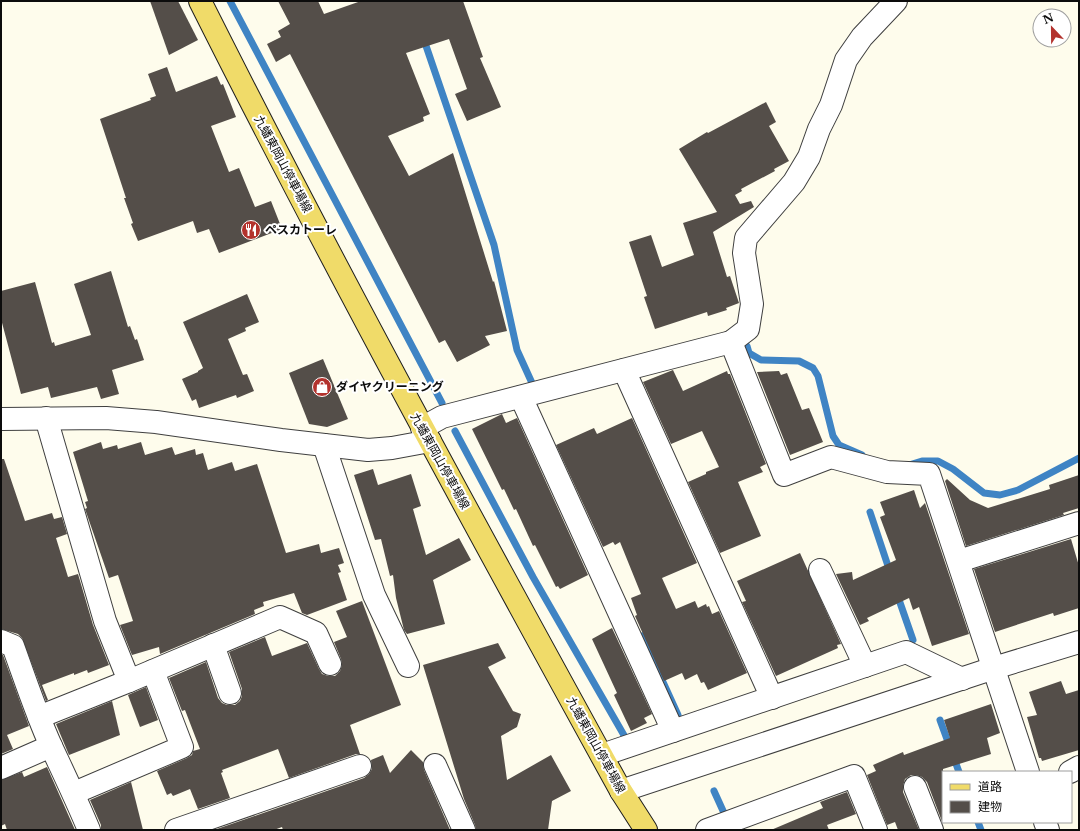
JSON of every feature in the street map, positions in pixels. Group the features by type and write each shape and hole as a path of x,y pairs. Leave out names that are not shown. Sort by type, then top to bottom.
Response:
{"main road":[{"name":"九蟠東岡山停車場線","path":"200,1 269,137 426,434 621,791 646,830"}],"street":[{"path":"1,419 106,418 156,422 368,450 392,448 426,434 442,417 731,342 748,329 752,304 744,253 746,238 794,182 808,157 818,129 831,105 846,60 862,37 896,1"},
{"path":"731,342 784,475 831,457 886,472 929,474 1028,771"},
{"path":"624,370 772,698"},
{"path":"521,397 674,731"},
{"path":"46,418 105,621 129,681"},
{"path":"324,445 374,595 408,666"},
{"path":"959,561 1079,523"},
{"path":"820,570 865,666"},
{"path":"39,717 129,681 280,617 316,633 330,664"},
{"path":"1,641 13,646 39,717 51,746 74,793 88,830"},
{"path":"621,791 994,668 1079,642"},
{"path":"213,646 230,693"},
{"path":"602,755 906,652 962,679"},
{"path":"74,793 182,747 153,671"},
{"path":"1,768 51,746"},
{"path":"435,765 464,830"},
{"path":"176,830 360,766"},
{"path":"707,830 854,776 876,830"},
{"path":"915,787 932,830"}],"building":[{"path":"150,1 178,1 198,40 169,55"},
{"path":"278,1 318,1 324,14 361,1 463,1 483,57 480,58 501,107 467,121 455,94 467,89 449,39 406,53 430,114 423,117 424,121 388,136 409,176 453,153 493,282 494,281 507,331 485,336 490,345 457,362 445,340 439,343 290,54 276,62 267,44 281,37 278,31 290,24"},
{"path":"167,67 176,92 217,76 221,85 223,84 236,117 211,126 229,172 239,168 255,207 271,201 282,229 219,253 209,229 197,233 193,221 138,241 131,224 133,223 124,198 126,198 100,119 151,100 150,98 156,96 148,74"},
{"path":"766,102 776,122 769,126 789,161 774,169 775,171 741,189 742,191 735,195 740,204 751,201 754,207 713,232 727,277 730,276 739,303 726,308 727,310 708,316 707,312 655,329 644,297 647,296 629,242 651,235 662,267 694,255 683,223 717,212 679,149 707,132 708,133"},
{"path":"111,271 128,327 130,326 135,340 137,339 144,360 112,370 119,394 101,399 97,387 51,398 48,387 21,394 1,319 1,291 35,282 52,343 54,342 55,346 91,335 74,284"},
{"path":"247,294 259,322 245,328 246,331 228,339 243,375 247,374 254,391 237,398 236,395 199,408 196,399 192,401 182,379 198,372 203,368 183,322"},
{"path":"323,359 348,419 327,427 309,424 289,373"},
{"path":"673,370 683,391 727,371 728,374 730,374 766,464 760,467 763,472 738,482 761,536 720,553 688,482 719,467 702,431 671,444 643,382"},
{"path":"779,371 781,375 787,373 802,410 809,408 823,442 790,455 757,372"},
{"path":"502,414 506,423 517,418 588,575 560,589 558,586 556,587 535,545 533,546 516,509 514,510 504,489 502,490 472,429"},
{"path":"632,418 697,563 662,578 676,609 695,601 698,608 706,604 707,607 709,606 712,614 719,611 747,673 708,690 704,682 701,683 697,674 685,680 682,673 664,681 635,616 637,615 631,598 641,594 620,542 615,545 613,542 603,547 556,445 594,428 597,434"},
{"path":"101,442 103,449 117,445 118,449 141,442 145,455 172,447 175,455 195,449 196,455 203,453 208,470 232,462 235,471 257,464 286,553 319,544 321,553 339,548 344,563 338,565 341,572 338,573 347,600 307,615 302,613 294,593 263,602 264,606 254,610 255,614 160,654 159,647 132,655 120,625 133,621 118,575 109,578 85,509 87,508 85,502 88,501 73,452"},
{"path":"1,459 4,459 25,521 52,513 54,519 62,517 67,534 56,538 68,577 78,574 93,625 109,665 88,673 87,670 74,675 74,673 42,685 48,700 46,701 22,638 18,634 1,629"},
{"path":"373,469 378,485 411,474 421,506 413,509 426,555 459,538 471,560 433,580 445,624 407,634 404,630 396,598 393,575 390,576 381,539 375,540 354,475"},
{"path":"1079,475 1079,508 1063,513 1064,515 966,546 945,481 947,479 970,500 988,508 1050,489 1049,485"},
{"path":"914,490 920,508 925,503 969,634 932,646 919,607 913,610 909,598 867,618 869,621 860,625 836,574 852,572 853,580 896,560 880,517 885,515 880,502"},
{"path":"1071,539 1079,566 1079,608 1054,616 1053,613 995,632 974,569"},
{"path":"800,553 841,644 837,645 838,648 776,676 742,602 746,601 737,581"},
{"path":"362,601 401,705 350,725 360,754 356,754 289,778 278,749 222,770 223,772 221,773 230,798 198,809 190,789 173,796 171,793 167,795 157,771 187,758 192,755 193,751 200,749 185,710 182,711 169,678 206,662 218,698 222,703 227,705 235,705 240,701 242,689 229,652 265,637 272,656 307,643 322,674 335,676 340,671 342,665 334,642 347,637 336,611"},
{"path":"612,628 652,714 644,718 647,723 631,731 614,695 617,693 592,639"},
{"path":"498,643 506,658 488,667 513,711 521,714 517,727 501,736 507,780 551,755 571,791 552,801 548,830 476,830 464,799 423,665"},
{"path":"1,655 3,655 29,726 7,735 13,749 1,754"},
{"path":"1061,681 1066,694 1079,690 1079,750 1042,761 1041,758 1039,758 1027,717 1037,715 1029,692"},
{"path":"146,687 158,720 140,727 128,695"},
{"path":"112,701 120,735 69,755 56,724"},
{"path":"991,704 1000,733 987,738 991,754 943,769 942,821 927,782 922,777 911,775 905,779 903,792 919,830 898,830 895,822 887,825 867,775 876,771 873,765 903,752 904,755 950,738 944,720"},
{"path":"411,750 423,762 424,770 450,830 283,830 282,827 274,830 214,830 364,778 372,769 371,760 383,755 390,773"},
{"path":"47,767 75,830 7,830 5,824 1,826 1,780 22,772 24,777"},
{"path":"131,782 143,830 101,830 101,825 90,800"},
{"path":"847,792 856,814 827,825 829,830 771,830 823,808 820,802"}],"waterway":[{"path":"230,1 442,403"},
{"path":"423,37 494,245 517,350 532,383"},
{"path":"747,346 749,353 761,360 799,361 813,368 818,376 833,436 839,445 862,455"},
{"path":"455,431 533,577 625,737"},
{"path":"909,465 922,461 938,461 953,469 984,493 1000,495 1018,490 1079,458"},
{"path":"870,512 890,572"},
{"path":"897,594 913,640"},
{"path":"642,636 678,715"},
{"path":"940,720 959,771"},
{"path":"714,791 724,813"},
{"path":"978,823 981,830"}],"place":[{"name":"ペスカトーレ","path":"251,230"},
{"name":"ダイヤクリーニング","path":"322,387"}]}
